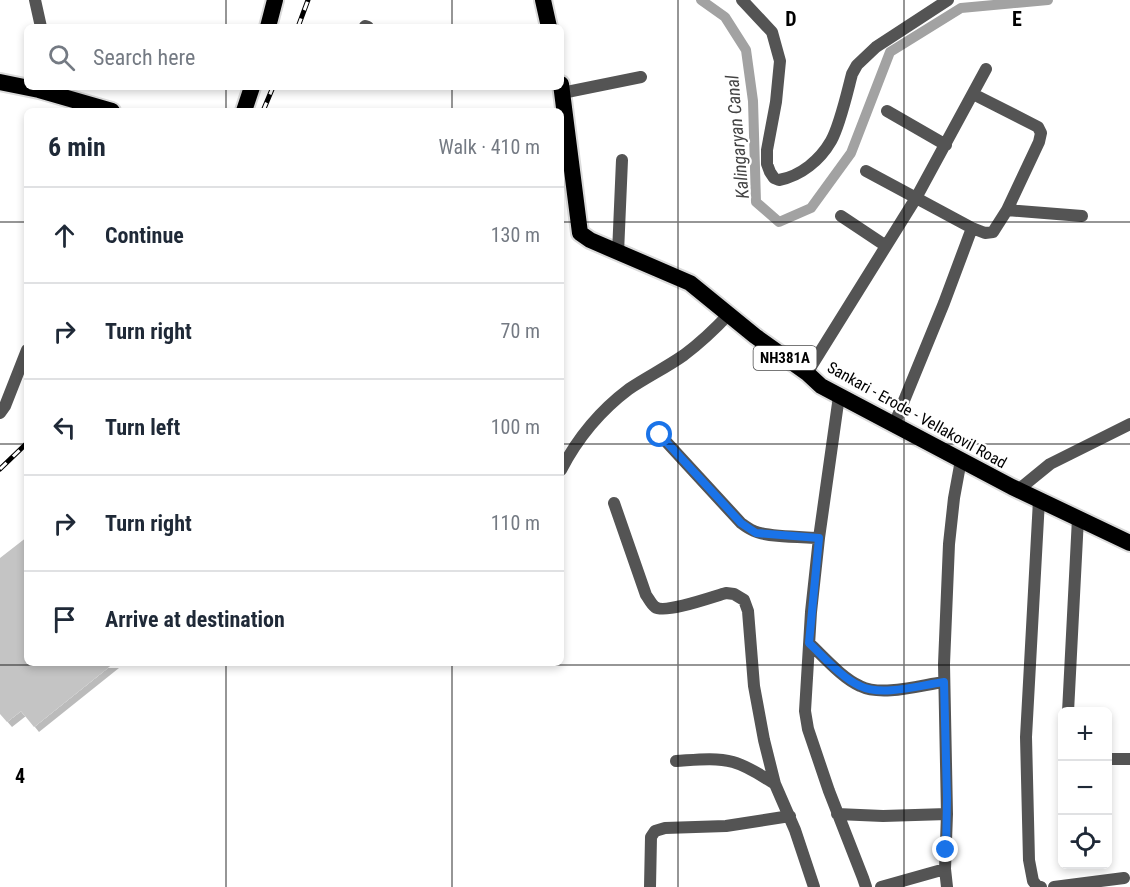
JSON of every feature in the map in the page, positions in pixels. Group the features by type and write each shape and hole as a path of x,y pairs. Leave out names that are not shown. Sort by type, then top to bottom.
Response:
{"highway":[{"path":"268,24 275,0"},
{"path":"543,0 548,24"},
{"path":"0,82 24,86"},
{"path":"45,90 102,108"},
{"path":"245,108 251,90"},
{"name":"Sankari - Erode - Vellakovil Road","path":"562,90 580,234 690,283 821,386 1018,490 1130,543"}],"street":[{"path":"35,0 39,24"},
{"path":"742,0 772,32 780,61 776,102 767,150 767,164 770,172 774,178 779,180 799,173 815,162 831,141 852,74 857,65 876,47 948,0"},
{"path":"807,373 916,198 986,69"},
{"path":"564,88 641,77"},
{"path":"866,171 972,228 985,233 993,232 1007,210 1039,142 1041,133 1038,127 973,94"},
{"path":"887,111 946,145"},
{"path":"618,252 622,160"},
{"path":"1007,210 1082,216"},
{"path":"841,216 886,246"},
{"path":"894,425 972,228"},
{"path":"564,465 581,436 608,408 629,389 685,354 729,314"},
{"path":"0,413 5,406 24,358"},
{"path":"839,396 819,538 805,711 808,729 837,814 866,887"},
{"path":"1018,490 1050,464 1130,424"},
{"path":"660,435 741,523 756,533 819,538"},
{"path":"947,887 944,682 949,544 961,460"},
{"path":"1039,500 1026,737 1029,860 1033,881 1041,887"},
{"path":"614,503 646,595 656,608 667,609 726,593 740,596 744,600 748,611 757,708 775,784 790,816 814,887"},
{"path":"1068,707 1077,518"},
{"path":"809,643 850,680 868,689 893,690 944,682"},
{"path":"1112,759 1130,759"},
{"path":"676,761 723,760 733,762 775,784"},
{"path":"837,814 883,816 947,814"},
{"path":"650,887 651,837 655,831 665,828 726,826 790,816"},
{"path":"881,887 945,868"},
{"path":"1054,887 1124,878"}],"building":[{"path":"24,539 24,666 110,666 34,727 21,711 7,722 0,714 0,558"}],"waterway":[{"name":"Kalingaryan Canal","path":"701,0 725,17 746,50 753,101 756,202 779,222 811,208 851,153 890,52 961,8 1048,0"}],"railway":[{"path":"299,24 308,0"},
{"path":"264,108 272,90"},
{"path":"0,469 24,446"}],"route":[{"path":"660,435 741,523 756,533 819,538 809,643 841,672 859,686 868,689 893,690 944,682 946,850"}]}
